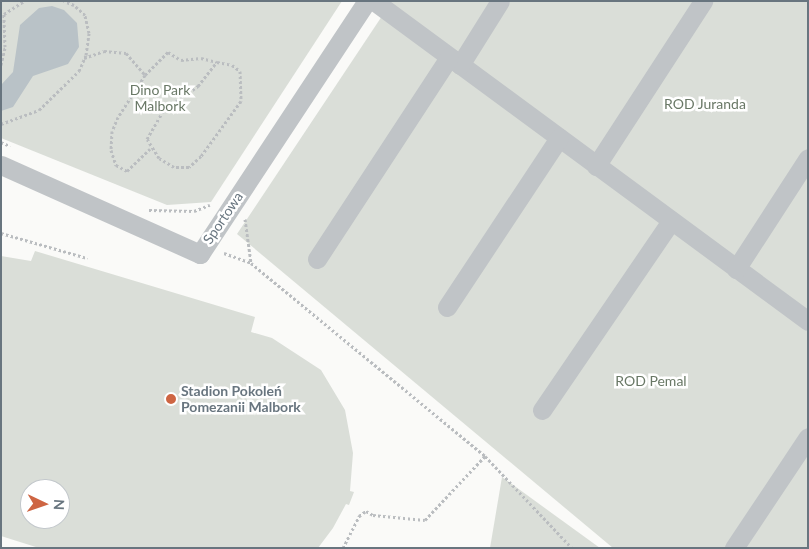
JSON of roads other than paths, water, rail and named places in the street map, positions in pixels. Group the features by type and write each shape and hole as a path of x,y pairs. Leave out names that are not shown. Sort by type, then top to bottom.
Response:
{"street":[{"name":"Sportowa","path":"1,165 200,254 367,1"},
{"path":"374,1 808,321"},
{"path":"317,259 454,61 500,1"},
{"path":"596,166 703,1"},
{"path":"447,307 559,138"},
{"path":"736,269 808,158"},
{"path":"542,410 671,221"},
{"path":"734,548 808,436"}],"place":[{"name":"Stadion Pokoleń Pomezanii Malbork","path":"171,399"}],"park label":[{"name":"Dino Park Malbork","path":"160,98"},
{"name":"ROD Juranda","path":"705,104"},
{"name":"ROD Pemal","path":"651,381"}]}
